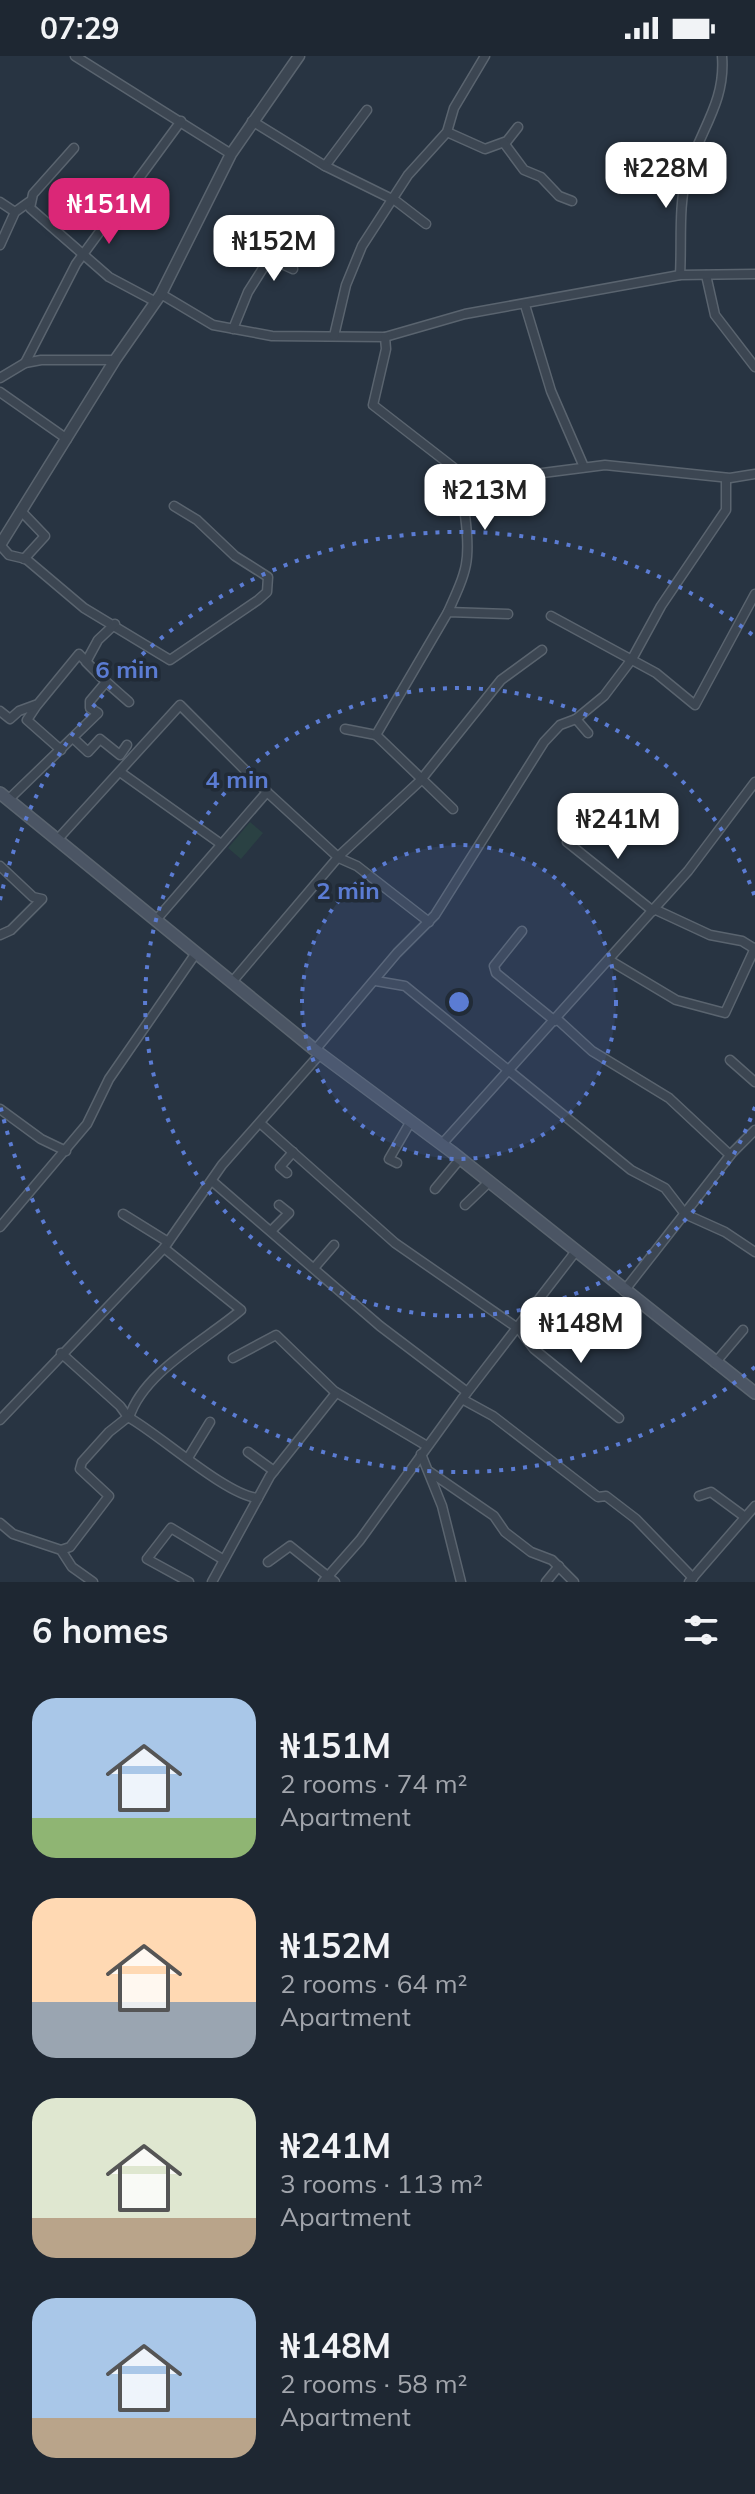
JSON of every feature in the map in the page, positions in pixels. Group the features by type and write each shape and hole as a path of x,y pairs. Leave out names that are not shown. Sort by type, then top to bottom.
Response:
{"main road":[{"path":"4,797 318,1052 442,1144 623,1292 755,1393"}],"street":[{"path":"75,56 231,154"},
{"path":"174,506 197,520 235,556 268,577 267,592 170,660 84,608 24,559 9,555 0,545 4,529 21,511 115,360 158,298 231,154 299,56"},
{"path":"334,336 346,285 362,246 408,175 447,132 454,108 485,56"},
{"path":"680,275 682,198 695,149 716,106 724,80 722,56"},
{"path":"325,166 367,110"},
{"path":"25,363 83,254 181,121"},
{"path":"252,121 325,166 393,200 426,224"},
{"path":"447,132 485,149 504,143 518,127"},
{"path":"504,143 524,170 541,177 559,196 572,201"},
{"path":"0,245 15,212 29,202 74,148"},
{"path":"0,202 15,212"},
{"path":"29,202 40,219 109,277 213,325 272,336 385,337 465,314 680,275 755,274"},
{"path":"233,329 248,292 289,227"},
{"path":"271,259 293,269"},
{"path":"706,275 715,315 755,367"},
{"path":"525,305 551,391 584,467"},
{"path":"385,337 386,349 373,405 458,471"},
{"path":"0,378 25,363 92,357 115,360"},
{"path":"0,392 67,439"},
{"path":"376,735 448,612 467,572 470,539 458,471 463,462"},
{"path":"527,475 605,465 726,478 755,474"},
{"path":"0,1420 166,1245 212,1181 397,953 429,922 544,742 560,725 576,719 604,696 632,659 661,606 726,510 726,478"},
{"path":"21,511 45,536 24,559"},
{"path":"551,616 656,673 695,705 755,594"},
{"path":"448,612 508,614"},
{"path":"745,613 755,619"},
{"path":"4,797 61,750 98,713 90,708 90,701 106,682 129,702 86,662 98,640 115,624"},
{"path":"232,982 339,858 420,781 501,680 542,650"},
{"path":"61,750 27,720 79,654 94,670"},
{"path":"0,711 10,719 19,711 38,704"},
{"path":"57,840 180,705 339,858 357,866 429,922"},
{"path":"576,719 588,733"},
{"path":"345,729 376,735 420,781 453,809"},
{"path":"73,738 88,752 100,739 120,755 127,745"},
{"path":"115,773 221,844"},
{"path":"442,1144 654,910 755,782"},
{"path":"156,920 267,792"},
{"path":"573,817 567,842 654,910 710,935 742,941 755,948 725,1013 676,1000 609,960"},
{"path":"0,866 33,897 42,899 11,930 0,935"},
{"path":"522,931 494,966 496,973 592,1051 669,1098 730,1155"},
{"path":"0,1227 87,1124 109,1079 196,953"},
{"path":"376,981 405,986 631,1170 665,1188 685,1214 725,1232 755,1252"},
{"path":"730,1060 755,1082"},
{"path":"0,1109 41,1139 66,1151"},
{"path":"397,1163 389,1159 411,1121"},
{"path":"260,1123 395,1243 519,1329 534,1349 619,1418"},
{"path":"623,1292 730,1155 755,1130"},
{"path":"287,1173 280,1167 293,1152"},
{"path":"435,1189 460,1159"},
{"path":"212,1181 465,1396 575,1482 598,1497 606,1496 636,1519 691,1580 755,1506"},
{"path":"465,1205 489,1182"},
{"path":"272,1230 289,1213 279,1205"},
{"path":"123,1214 166,1245 241,1310 204,1335 163,1372 131,1409 128,1418"},
{"path":"315,1267 334,1245"},
{"path":"268,1562 290,1546 329,1580 576,1251"},
{"path":"715,1363 743,1330"},
{"path":"233,1358 276,1335 336,1393 424,1450 461,1582"},
{"path":"61,1353 120,1406 128,1418 246,1495 258,1498"},
{"path":"212,1582 274,1471 336,1393"},
{"path":"61,1550 70,1547 109,1496 80,1469 82,1462 122,1419 128,1418"},
{"path":"188,1458 210,1422"},
{"path":"248,1452 274,1471"},
{"path":"430,1472 494,1516 505,1532 531,1552 559,1566 574,1582"},
{"path":"699,1496 711,1492 745,1517"},
{"path":"2,1528 61,1550 79,1578 93,1582"},
{"path":"189,1582 147,1559 171,1528 224,1560"},
{"path":"546,1582 559,1566"}],"green space":[{"path":"250,822 263,833 241,859 228,848"}]}
